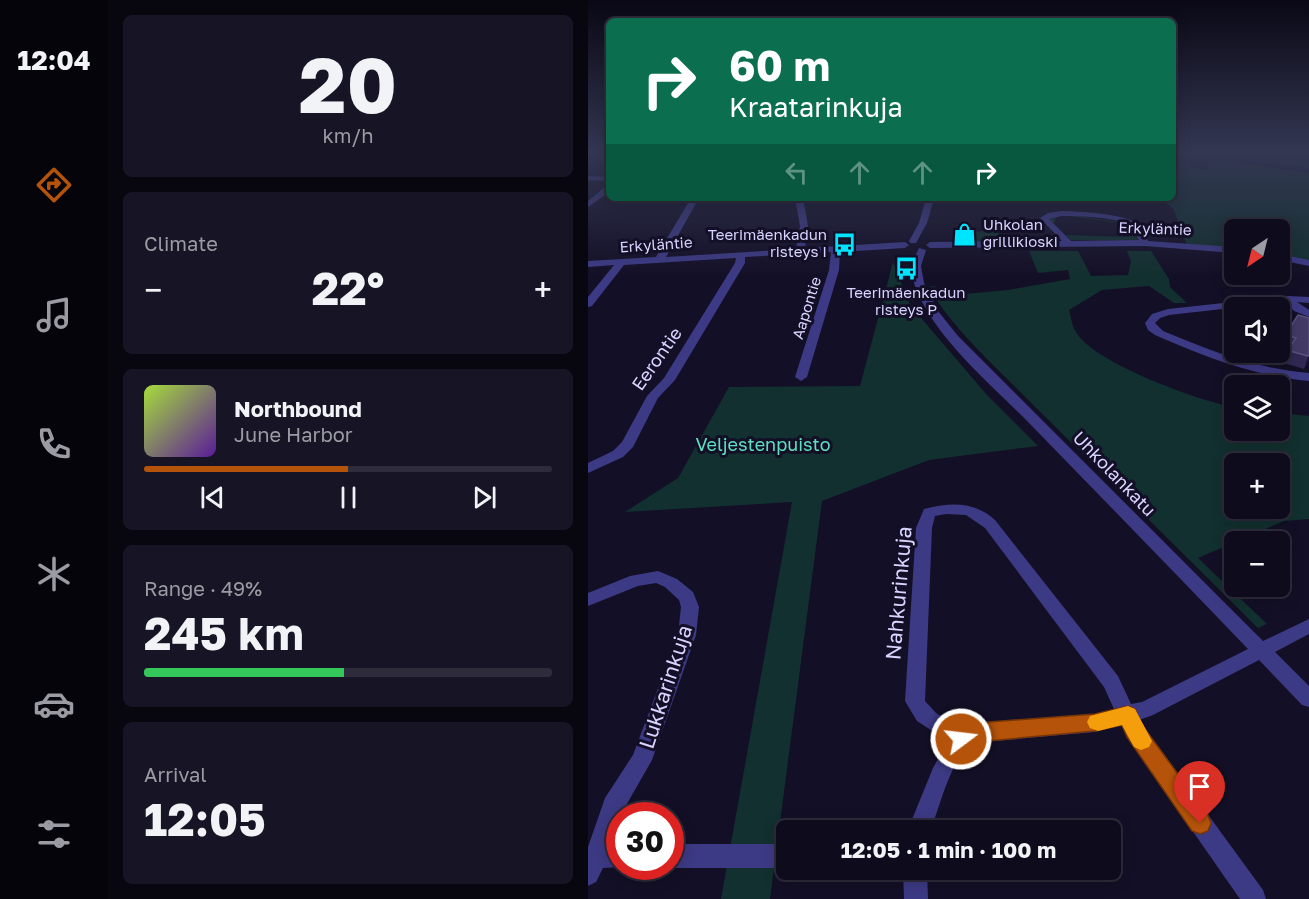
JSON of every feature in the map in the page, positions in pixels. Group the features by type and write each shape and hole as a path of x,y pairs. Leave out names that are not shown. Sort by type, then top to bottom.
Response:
{"street":[{"path":"588,205 603,193"},
{"path":"660,260 693,201"},
{"path":"800,201 804,226 800,250"},
{"path":"917,246 929,201"},
{"path":"1068,243 1060,232 1046,221 1044,218 1046,216 1065,213 1129,222 1136,226 1145,243"},
{"name":"Erkyläntie","path":"588,264 836,248 917,246 1145,243 1224,249"},
{"name":"Uhkolankatu","path":"917,246 916,269 925,295 949,331 987,373 1309,699"},
{"name":"Aapontie","path":"801,377 834,270 836,248"},
{"name":"Eerontie","path":"588,469 618,454 628,444 652,396 669,380 740,263 741,254"},
{"path":"1290,259 1309,263"},
{"path":"588,304 621,262"},
{"path":"1290,299 1309,300"},
{"path":"1290,301 1298,309 1309,314"},
{"path":"1224,306 1168,312 1156,315 1150,322 1152,328 1159,333 1224,361"},
{"path":"1230,363 1261,372 1309,377"},
{"name":"Nahkurinkuja","path":"961,739 921,714 915,701 924,528 929,513 952,507 967,508 985,518 1111,682 1128,715"},
{"name":"Lukkarinkuja","path":"588,600 636,580 658,577 671,583 687,597 690,607 687,634 642,760 613,806 605,835 592,865"},
{"path":"923,820 950,754 961,739 976,733 1095,723 1128,715 1146,709 1262,651 1275,641 1309,626"},
{"path":"1128,715 1134,731 1254,899"},
{"path":"684,856 776,856"},
{"path":"915,880 916,899"}],"green space":[{"path":"1176,193 1309,193 1309,263 1290,259 1290,219 1224,219 1224,250 1187,245 1173,208 1162,201 1176,201"},
{"path":"1062,214 1133,224 1139,239 1134,241 1071,240 1066,235 1129,237 1133,233 1127,232 1129,224 1062,215 1056,217 1054,223 1051,223 1047,217"},
{"path":"982,217 993,217 1002,242 976,243 973,232 985,231"},
{"path":"1029,251 1078,251 1091,276 1128,275 1131,261 1127,251 1151,251 1169,279 1170,287 1187,303 1174,303 1149,286 1102,290 1069,310 1075,330 1086,344 1124,368 1174,389 1224,405 1224,441 1290,441 1290,414 1309,416 1309,519 1284,521 1261,531 1224,531 1224,547 1198,558 1224,583 1224,594 978,350 943,309 928,287 935,286 942,296 1008,290 1070,279 1068,270 1038,273"},
{"name":"Veljestenpuisto","path":"893,262 910,305 987,395 1038,446 929,460 822,501 780,820 776,820 776,853 770,899 721,899 792,502 625,512 678,478 729,387 860,386"},
{"path":"1227,597 1239,597 1267,624 1258,628"}],"building":[{"path":"1298,315 1309,318 1308,356 1290,351 1290,346 1296,338 1290,336 1290,327"}],"slow traffic":[{"path":"1098,722 1128,715 1141,741"}],"place":[{"name":"Uhkolan grillikioski","path":"965,234"},
{"name":"Teerimäenkadun risteys I","path":"845,244"},
{"name":"Teerimäenkadun risteys P","path":"906,269"}],"route":[{"path":"961,739 969,734 1095,723 1128,715 1134,731 1200,823"}]}
